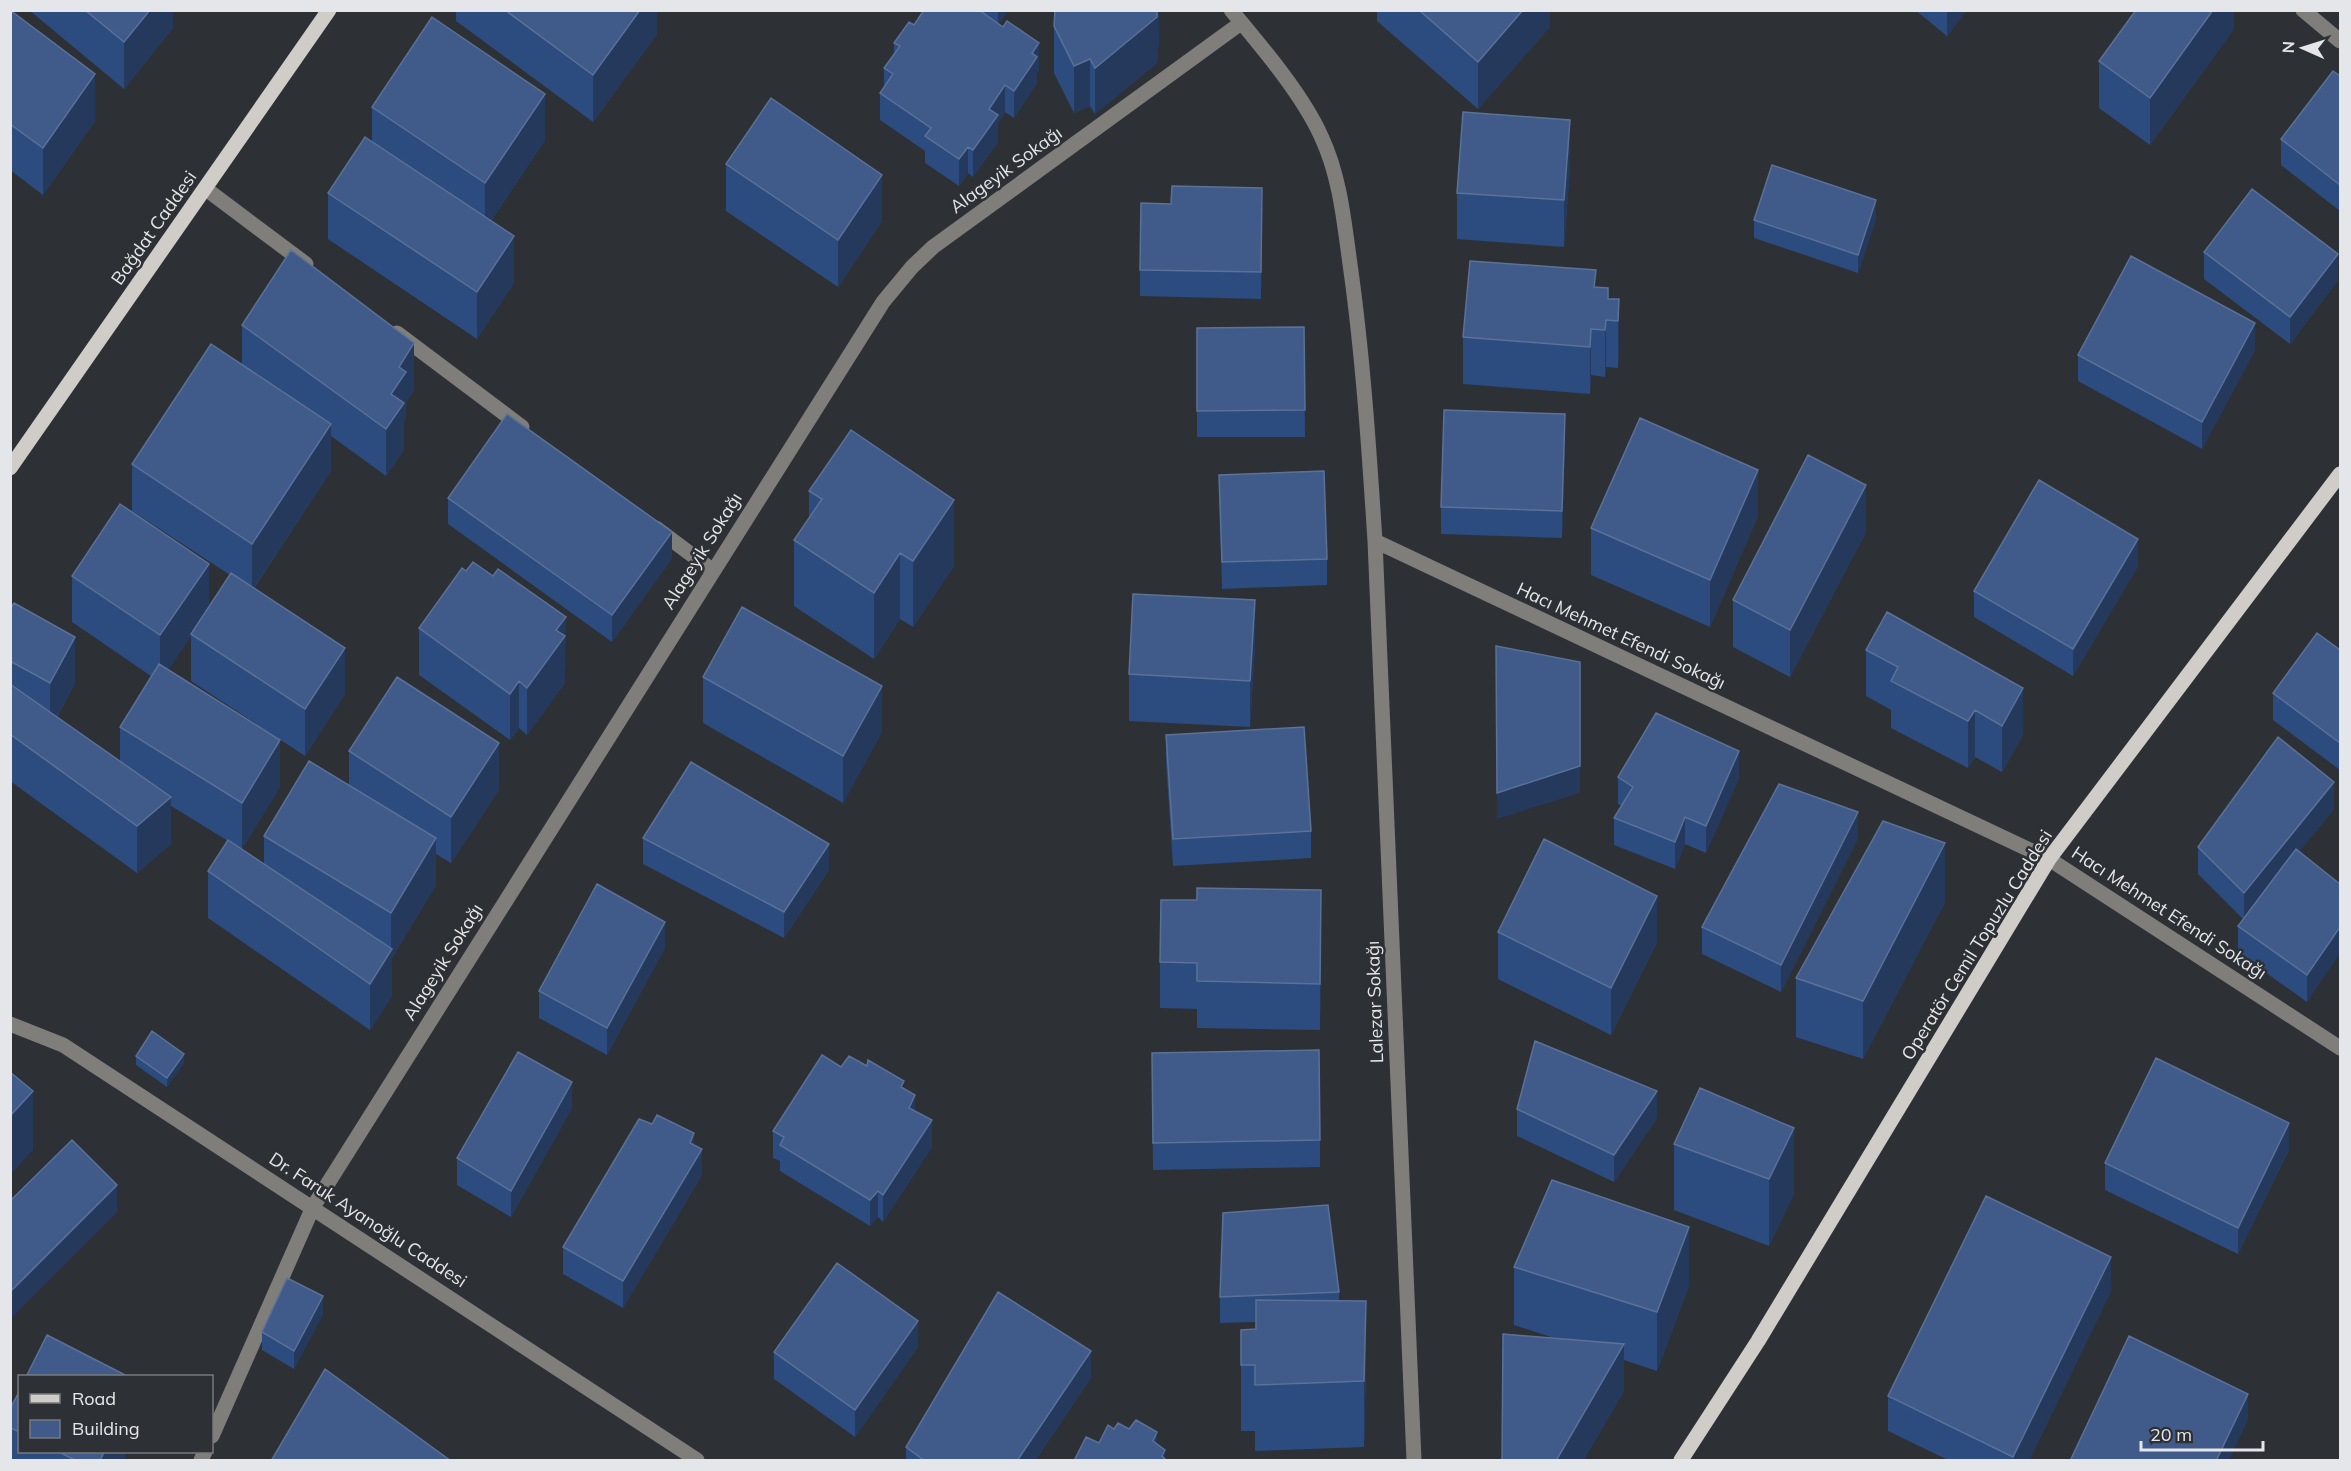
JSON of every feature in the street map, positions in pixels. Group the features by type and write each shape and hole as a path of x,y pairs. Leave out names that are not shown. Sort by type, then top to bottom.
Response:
{"main road":[{"name":"Bağdat Caddesi","path":"10,468 329,10"},
{"name":"Operatör Cemil Topuzlu Caddesi","path":"1681,1461 1764,1331 2049,859 2340,474"}],"street":[{"path":"1231,10 1290,86 1312,119 1328,152 1334,172 1347,241 1358,326 1375,541"},
{"path":"2302,10 2340,40"},
{"name":"Alageyik Sokağı","path":"213,1434 313,1207 712,570 883,302 912,267 952,233 1241,23"},
{"path":"206,189 314,270"},
{"path":"381,320 532,435"},
{"path":"646,520 712,570"},
{"name":"Hacı Mehmet Efendi Sokağı","path":"1375,541 2049,859 2340,1048"},
{"name":"Lalezar Sokağı","path":"1375,541 1414,1461"},
{"name":"Dr. Faruk Ayanoğlu Caddesi","path":"10,1024 63,1045 697,1461"}],"building":[{"path":"10,10 95,74 43,148 10,124"},
{"path":"85,10 150,10 124,42"},
{"path":"505,10 640,10 593,75"},
{"path":"924,10 979,10 1003,27 1007,21 1039,43 1032,53 1037,57 1014,91 1005,85 989,109 998,115 973,150 968,147 959,159 925,136 931,128 880,93 893,74 884,68 900,46 894,43 909,22 914,25"},
{"path":"1055,10 1157,10 1157,17 1095,68 1090,59 1074,66 1054,26"},
{"path":"1419,10 1523,10 1478,62"},
{"path":"2136,10 2213,10 2150,98 2099,61"},
{"path":"432,17 545,94 485,183 372,107"},
{"path":"2333,71 2340,76 2340,185 2281,139"},
{"path":"771,98 882,175 838,240 726,164"},
{"path":"1463,112 1570,120 1564,200 1457,193"},
{"path":"365,137 514,236 477,292 328,193"},
{"path":"1772,165 1876,200 1858,255 1754,220"},
{"path":"1172,186 1262,188 1261,272 1140,270 1141,203 1171,204"},
{"path":"2252,189 2338,254 2290,317 2204,252"},
{"path":"291,250 414,343 399,367 406,372 391,394 404,403 386,429 242,325"},
{"path":"2131,256 2255,323 2202,422 2078,355"},
{"path":"1470,261 1596,270 1594,287 1608,288 1608,299 1619,299 1618,321 1606,320 1605,330 1591,329 1590,347 1463,337"},
{"path":"1304,327 1305,410 1197,411 1197,328"},
{"path":"211,344 331,424 252,544 132,464"},
{"path":"1444,410 1565,414 1562,511 1441,507"},
{"path":"507,414 672,532 612,615 448,498"},
{"path":"1640,418 1758,470 1710,580 1591,528"},
{"path":"851,430 954,500 913,561 900,553 874,593 794,540 822,499 809,491"},
{"path":"1808,455 1866,485 1790,630 1733,600"},
{"path":"1324,471 1327,559 1222,562 1219,475"},
{"path":"2039,480 2138,539 2073,649 1974,591"},
{"path":"120,504 209,564 160,635 72,576"},
{"path":"473,562 493,576 498,569 566,617 556,630 565,636 527,688 519,681 510,694 419,628 462,568 466,571"},
{"path":"231,573 345,648 305,709 191,634"},
{"path":"1133,594 1255,600 1250,681 1129,674"},
{"path":"14,603 75,637 50,683 10,661 10,609"},
{"path":"742,607 882,686 843,756 703,677"},
{"path":"1887,612 2023,688 2002,726 1975,710 1968,721 1891,681 1898,667 1866,650"},
{"path":"2317,633 2340,650 2340,743 2273,693"},
{"path":"1496,646 1580,662 1580,766 1497,793"},
{"path":"159,664 280,740 242,803 120,727"},
{"path":"397,677 499,743 451,817 349,751"},
{"path":"10,684 171,797 137,826 10,734"},
{"path":"1656,713 1739,751 1706,826 1685,817 1675,842 1614,818 1633,787 1618,777"},
{"path":"1304,727 1311,831 1173,839 1166,735"},
{"path":"2278,737 2334,782 2244,893 2198,847"},
{"path":"309,761 436,838 391,913 264,836"},
{"path":"691,762 829,844 784,912 643,838"},
{"path":"1779,784 1858,812 1781,965 1702,927"},
{"path":"1883,821 1945,843 1863,1001 1796,978"},
{"path":"1544,839 1657,896 1611,988 1498,932"},
{"path":"228,840 392,949 370,984 208,871"},
{"path":"2296,849 2340,884 2340,927 2307,975 2238,926"},
{"path":"597,884 665,922 607,1028 539,991"},
{"path":"1197,888 1321,890 1320,984 1197,981 1197,963 1160,962 1161,900 1197,900"},
{"path":"152,1031 184,1054 167,1078 136,1056"},
{"path":"1535,1041 1657,1091 1614,1155 1517,1109"},
{"path":"1319,1050 1320,1140 1153,1143 1152,1053"},
{"path":"518,1052 572,1082 511,1191 457,1158"},
{"path":"822,1055 841,1067 849,1056 867,1066 868,1060 904,1081 901,1087 915,1095 909,1108 932,1120 883,1195 878,1191 870,1200 780,1145 784,1137 773,1131"},
{"path":"2156,1058 2289,1123 2238,1228 2105,1163"},
{"path":"10,1072 33,1091 10,1116"},
{"path":"1700,1088 1794,1128 1769,1179 1674,1144"},
{"path":"657,1115 694,1133 690,1143 702,1149 623,1281 563,1247 639,1119 652,1124"},
{"path":"72,1140 117,1185 10,1292 10,1201"},
{"path":"1552,1180 1689,1227 1657,1312 1514,1267"},
{"path":"1986,1196 2111,1257 2013,1457 1888,1396"},
{"path":"1328,1205 1339,1292 1220,1297 1223,1213"},
{"path":"837,1263 918,1321 855,1410 774,1352"},
{"path":"287,1278 323,1296 294,1351 262,1332"},
{"path":"998,1292 1091,1351 1017,1461 925,1461 906,1447"},
{"path":"1256,1300 1366,1301 1364,1381 1255,1385 1255,1365 1241,1365 1241,1330 1256,1329"},
{"path":"1503,1334 1624,1344 1556,1461 1502,1461"},
{"path":"47,1335 125,1375 27,1375"},
{"path":"2129,1336 2248,1394 2216,1461 2070,1461"},
{"path":"325,1369 451,1461 271,1461"},
{"path":"18,1394 18,1431 10,1428 10,1409"},
{"path":"1136,1420 1157,1432 1153,1441 1165,1450 1162,1456 1167,1461 1074,1461 1086,1437 1099,1443 1108,1425 1114,1429 1118,1423 1129,1429"},
{"path":"61,1453 104,1453 100,1461 77,1461"}]}
